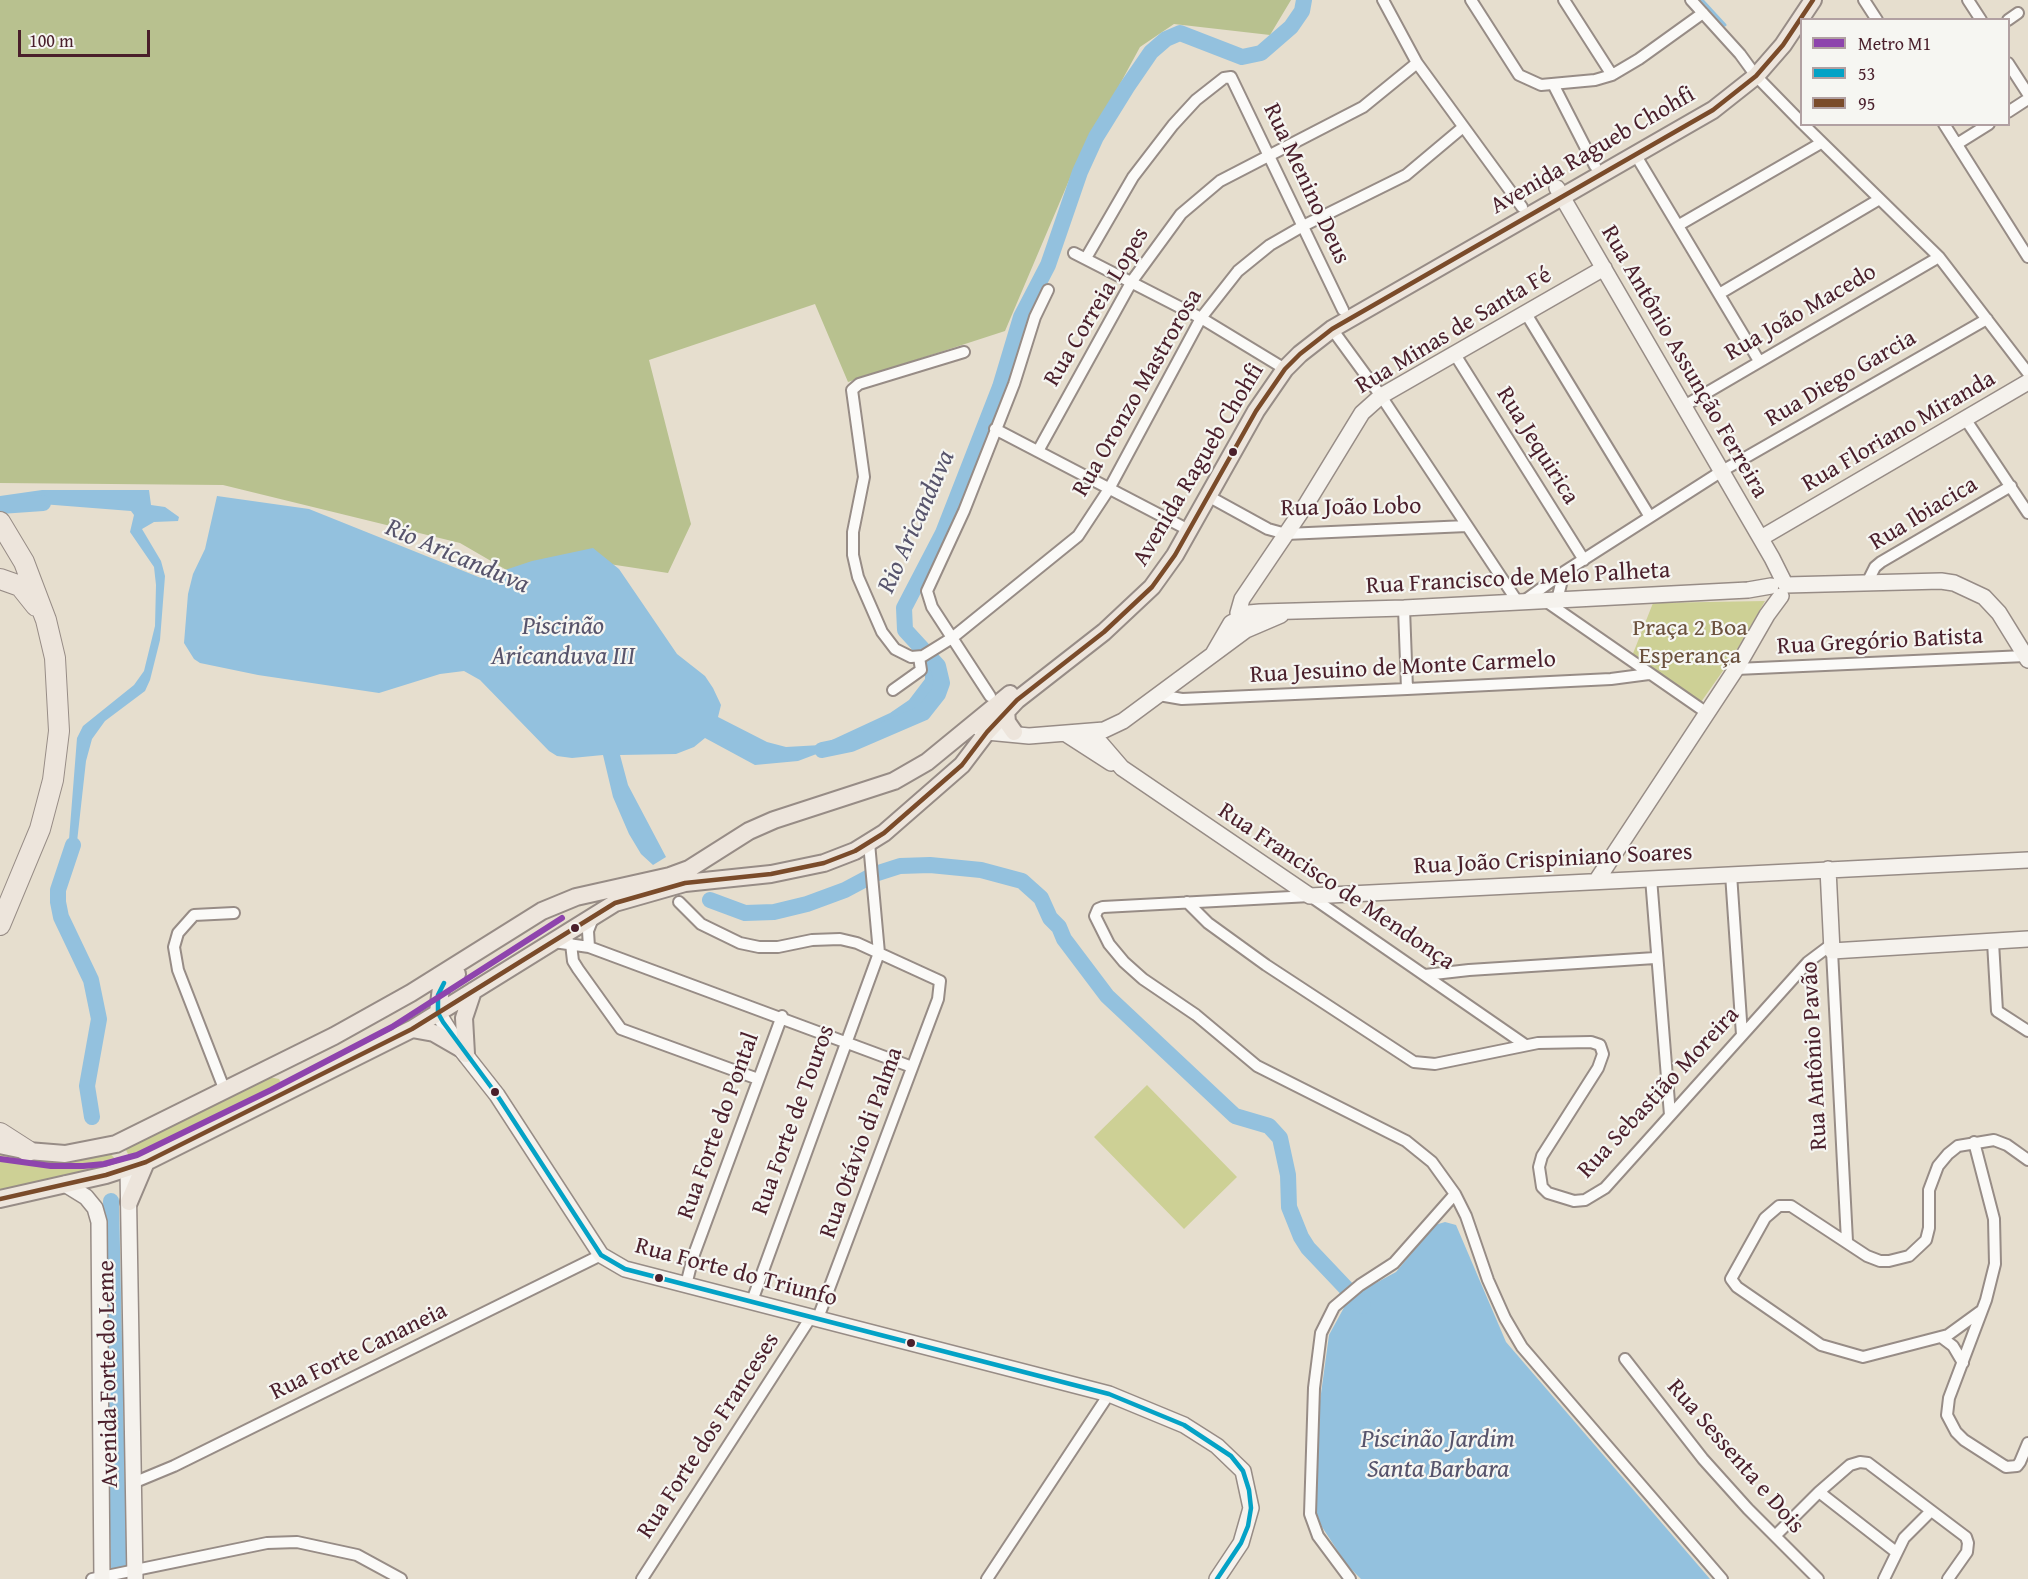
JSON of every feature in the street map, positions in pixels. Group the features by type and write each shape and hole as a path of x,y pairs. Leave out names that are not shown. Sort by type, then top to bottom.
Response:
{"highway":[{"path":"0,925 40,829 57,759 59,699 52,643 46,621 32,580 1,523"},
{"path":"0,579 24,590 46,621"},
{"path":"0,1133 28,1151"}],"main road":[{"name":"Avenida Ragueb Chohfi","path":"0,1199 128,1169 146,1162 412,1029 562,939 596,913 615,903 656,889 685,883 771,874 804,868 838,858 869,843 928,797 962,765 976,733 1121,605 1148,576 1181,526 1246,406 1302,338 1343,310 1522,207 1560,192 1595,166 1753,72 1800,0"},
{"name":"Avenida Ragueb Chohfi","path":"1801,18 1813,0"},
{"name":"Avenida Ragueb Chohfi","path":"0,1145 28,1151 65,1154 116,1144 384,1009 550,908 576,897 670,876 689,868 749,831 894,781 976,733 1134,607 1164,572 1281,366 1332,329 1560,192 1635,154 1713,110 1783,45 1800,20"},
{"path":"1006,711 1007,722 1021,734"},
{"path":"550,908 566,913 569,923 562,939"},
{"path":"438,1013 438,995 446,981 516,937 531,918"},
{"path":"412,1029 434,1034 463,1051 464,1018 473,991"},
{"path":"116,1144 123,1153 128,1169"},
{"path":"129,1202 146,1162"}],"street":[{"path":"1383,0 1417,63 1462,128 1522,207"},
{"path":"1471,0 1519,75 1532,83 1553,84 1595,80 1612,75 1639,59 1703,13"},
{"path":"1564,0 1612,75"},
{"path":"1691,0 1800,122"},
{"path":"1864,0 1876,18"},
{"path":"1968,0 1980,18"},
{"name":"Rua Correia Lopes","path":"1038,451 1132,281 1167,231 1202,194 1269,154 1363,106 1417,63"},
{"path":"2010,66 2028,94"},
{"name":"Rua Menino Deus","path":"1086,258 1133,177 1166,134 1196,100 1229,77 1234,80 1343,310"},
{"path":"1553,84 1595,166"},
{"path":"2010,111 2028,99"},
{"path":"1804,126 1938,257 2028,373"},
{"path":"1945,126 2028,257"},
{"path":"1957,144 1986,126"},
{"name":"Rua Oronzo Mastrorosa","path":"922,656 952,638 1078,536 1109,489 1201,318 1220,291 1247,262 1302,226 1406,176 1462,128"},
{"path":"1679,225 1821,143"},
{"path":"1635,154 1759,361"},
{"name":"Rua Antônio Assunção Ferreira","path":"1560,192 1772,558 1778,589"},
{"path":"1719,294 1878,200"},
{"path":"1074,253 1201,318 1281,366"},
{"name":"Rua João Macedo","path":"1684,406 1938,257"},
{"name":"Rua Minas de Santa Fé","path":"1243,624 1238,609 1242,599 1286,534 1354,423 1381,396 1604,268"},
{"path":"990,696 932,607 928,587 964,511 1014,384 1035,317 1048,290"},
{"path":"1525,312 1650,517"},
{"name":"Rua Diego Garcia","path":"1520,601 1722,471 1987,319"},
{"path":"1332,329 1381,396 1520,601"},
{"path":"893,690 921,670 922,656 903,654 887,640 856,566 853,532 864,477 852,390 859,384 964,352"},
{"name":"Rua Jequirica","path":"1454,353 1584,560"},
{"name":"Rua Floriano Miranda","path":"1761,538 2028,382"},
{"path":"1966,420 2028,513"},
{"path":"995,429 1181,526"},
{"name":"Rua Ibiacica","path":"1867,583 1875,567 1881,562 2011,486"},
{"name":"Rua João Lobo","path":"1208,496 1268,529 1286,534 1467,526"},
{"path":"1564,572 1550,600 1649,674 1707,713"},
{"name":"Rua Francisco de Melo Palheta","path":"976,733 1015,741 1021,734 1091,732 1114,726 1213,654 1243,624 1290,613 1941,581 1965,587 1984,597 1999,613 2027,658"},
{"path":"1597,880 1736,669 1767,615 1778,589"},
{"path":"1404,608 1407,689"},
{"name":"Rua Gregório Batista","path":"1736,669 2027,658"},
{"name":"Rua Jesuino de Monte Carmelo","path":"1159,695 1182,699 1611,679 1649,674"},
{"name":"Rua Francisco de Mendonça","path":"1091,732 1122,768"},
{"name":"Rua Francisco de Mendonça","path":"1066,734 1122,768 1524,1044"},
{"path":"679,902 700,924 740,943 759,947 778,947 812,940 840,939 879,953 869,843"},
{"name":"Rua João Crispiniano Soares","path":"1455,1194 1432,1162 1406,1141 1257,1066 1196,1015 1130,968 1109,944 1097,925 1096,912 1103,907 1187,902 2028,860"},
{"name":"Rua Antônio Pavão","path":"1828,869 1847,1241"},
{"path":"1731,874 1742,1035"},
{"path":"1651,878 1655,958 1670,1115"},
{"name":"Rua Sebastião Moreira","path":"1187,902 1208,923 1266,965 1414,1062 1435,1064 1524,1044 1591,1042 1602,1048 1602,1059 1598,1068 1540,1162 1539,1178 1542,1187 1554,1197 1575,1201 1597,1194 1808,962 1832,947"},
{"path":"225,1091 174,956 175,939 194,915 234,913"},
{"path":"589,947 588,931 596,913"},
{"path":"562,939 782,1016 912,1067"},
{"path":"562,939 578,969 621,1029 758,1079"},
{"path":"1832,947 2028,939"},
{"path":"1993,942 1997,1011 2028,1031"},
{"name":"Rua Otávio di Palma","path":"814,1318 938,999 940,981 879,953"},
{"name":"Rua Forte de Touros","path":"752,1301 879,953"},
{"path":"1425,975 1655,958"},
{"name":"Rua Forte do Triunfo","path":"438,1013 463,1051 497,1095 601,1255 626,1269 1109,1394 1184,1425 1231,1456 1243,1471 1251,1508 1248,1526 1241,1543 1217,1579"},
{"name":"Rua Forte do Pontal","path":"686,1285 693,1257 782,1016"},
{"path":"1981,1311 1957,1330 1941,1337 1873,1356 1836,1351 1821,1345 1737,1287 1731,1279 1765,1218 1779,1206 1791,1206 1867,1256 1880,1261 1900,1258 1920,1248 1929,1228 1929,1190 1938,1166 1958,1146 1994,1140 2007,1145 2028,1160"},
{"path":"1974,1142 1991,1204 1996,1234 1995,1264 1947,1409 1956,1432 2006,1467 2016,1466 2020,1462 2028,1443"},
{"name":"Avenida Forte do Leme","path":"128,1169 134,1573"},
{"name":"Avenida Forte do Leme","path":"65,1184 86,1197 94,1208 99,1222 102,1578"},
{"path":"1348,1577 1312,1525 1309,1501 1314,1388 1321,1333 1327,1318 1342,1299 1394,1263 1455,1194 1466,1216 1503,1315 1535,1364 1722,1579"},
{"name":"Rua Forte Cananeia","path":"133,1483 174,1466 601,1255"},
{"name":"Rua Forte dos Franceses","path":"642,1579 814,1318"},
{"path":"1941,1337 1953,1346 1963,1363"},
{"name":"Rua Sessenta e Dois","path":"1625,1359 1703,1459 1816,1579"},
{"path":"987,1579 1109,1394"},
{"path":"1775,1536 1850,1465 1860,1462 1868,1463 1966,1537 1968,1543 1966,1552 1948,1579"},
{"path":"1819,1492 1896,1552"},
{"path":"1884,1579 1904,1538 1931,1511"},
{"path":"102,1578 267,1544 297,1542 357,1555 400,1579"}],"green space":[{"path":"0,0 1291,0 1270,35 1174,24 1140,47 1073,171 1005,331 848,382 815,304 649,360 691,524 668,573 609,564 560,601 460,543 223,485 0,483"},
{"name":"Praça 2 Boa Esperança","path":"1765,601 1732,658 1701,702 1632,656 1653,603"},
{"path":"269,1077 279,1079 283,1087 131,1160 124,1146"},
{"path":"1147,1085 1237,1177 1184,1229 1094,1137"},
{"path":"0,1148 109,1152 116,1160 116,1165 0,1191"}],"water":[{"path":"42,490 149,490 151,505 165,507 179,517 178,521 154,522 142,529 161,561 165,576 160,640 145,691 105,721 92,739 86,761 77,842 67,865 77,738 83,726 134,685 144,671 155,626 156,585 154,567 130,532 134,515 131,511 16,502 0,507 0,496"},
{"name":"Piscinão Aricanduva III","path":"217,496 309,509 481,578 532,561 593,548 619,569 677,654 705,676 721,705 718,717 767,742 786,747 821,745 890,713 909,700 925,679 925,659 913,643 921,638 936,652 942,670 928,701 917,711 896,724 798,761 755,765 705,738 694,747 676,754 620,755 628,785 666,857 653,865 641,854 629,834 613,797 603,755 572,758 557,756 549,751 480,680 464,671 440,674 379,693 258,675 200,663 194,659 184,643 188,594 193,574 205,549"},
{"name":"Piscinão Jardim Santa Barbara","path":"1445,1222 1456,1225 1506,1342 1710,1579 1361,1579 1347,1565 1322,1527 1315,1510 1317,1423 1329,1335 1347,1302 1363,1290 1396,1272 1435,1225"}],"waterway":[{"name":"Rio Aricanduva","path":"822,750 851,744 923,713 938,694 942,683 938,666 905,630 904,608 943,533 1000,387 1021,317 1048,265 1080,172 1096,137 1127,87 1151,52 1166,39 1180,33 1242,57 1261,53 1291,27 1302,11 1304,0"},
{"path":"1702,0 1725,25"},
{"name":"Rio Aricanduva","path":"0,506 43,503"},
{"path":"73,845 58,890 58,902 61,917 91,980 99,1019 87,1086 92,1117"},
{"path":"710,900 745,913 774,912 807,904 845,890 875,874 900,866 930,865 981,870 1022,881 1041,898 1050,918 1059,927 1064,939 1107,996 1235,1116 1269,1126 1280,1138 1288,1175 1289,1207 1301,1237 1308,1248 1363,1306"},
{"path":"111,1201 119,1579"}],"metro line":[{"name":"M1","path":"0,1159 51,1166 83,1166 104,1164 137,1155 271,1090 392,1027 562,918"}],"transit line":[{"name":"95","path":"1801,18 1813,0"},
{"name":"95","path":"0,1199 106,1175 146,1162 412,1029 615,903 685,883 771,874 824,863 855,851 884,833 962,765 987,732 1017,700 1104,632 1152,587 1175,555 1256,411 1285,369 1300,354 1332,329 1713,110 1756,76 1783,45 1800,20"},
{"name":"53","path":"444,983 438,995 438,1013 443,1022 497,1095 601,1255 625,1269 1109,1394 1184,1425 1231,1456 1243,1471 1249,1490 1251,1508 1248,1526 1241,1543 1217,1579"}]}
